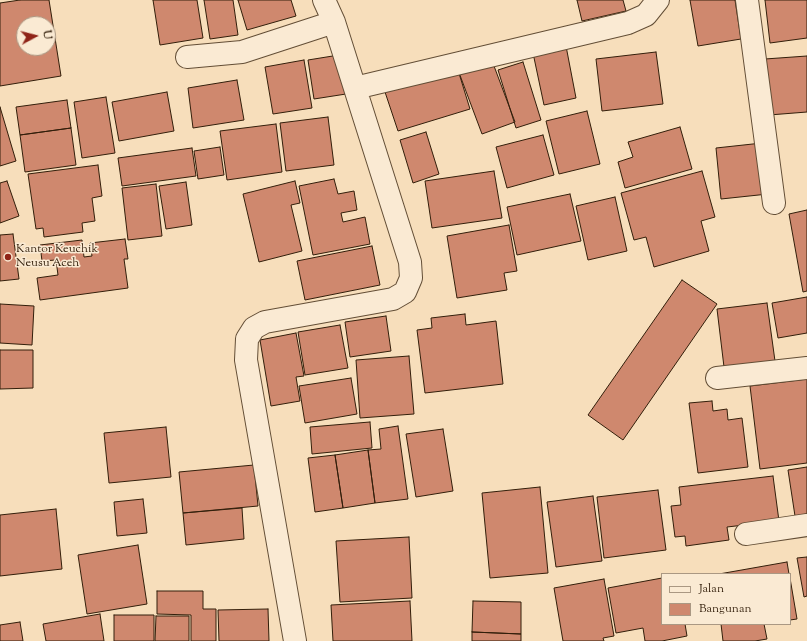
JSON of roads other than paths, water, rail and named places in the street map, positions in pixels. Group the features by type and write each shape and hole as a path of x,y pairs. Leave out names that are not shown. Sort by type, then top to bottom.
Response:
{"street":[{"path":"295,641 246,360 247,339 254,328 265,322 392,299 404,292 411,278 410,262 334,22 324,0"},
{"path":"355,88 628,23 646,15 658,0"},
{"path":"747,0 774,203"},
{"path":"187,57 242,52 334,22"},
{"path":"717,378 807,368"},
{"path":"746,534 807,525"}],"place":[{"name":"Kantor Keuchik Neusu Aceh","path":"8,257"}]}
